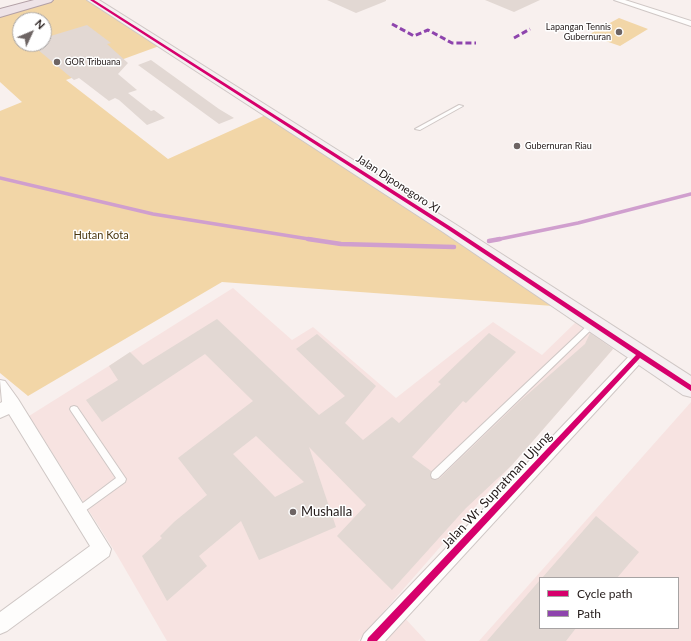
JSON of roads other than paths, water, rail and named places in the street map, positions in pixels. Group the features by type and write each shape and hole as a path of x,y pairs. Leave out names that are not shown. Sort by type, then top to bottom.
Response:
{"main road":[{"path":"0,8 28,0"},
{"path":"0,13 48,0"}],"street":[{"name":"Jalan Diponegoro XI","path":"92,0 500,261 691,388"},
{"path":"618,0 691,24"},
{"name":"Jalan Wr. Supratman Ujung","path":"371,641 640,354"},
{"path":"0,386 6,408 102,549 0,624"}],"lane":[{"path":"418,129 460,106"},
{"path":"436,475 593,324"},
{"path":"74,409 122,479 78,512"}],"waterway":[{"path":"0,178 153,214 315,240"},
{"path":"499,239 578,223 691,194"},
{"path":"308,239 341,244 454,247"},
{"path":"489,241 499,239"},
{"path":"495,240 499,239"}],"place":[{"name":"Lapangan Tennis Gubernuran","path":"619,32"},
{"name":"GOR Tribuana","path":"57,62"},
{"name":"Gubernuran Riau","path":"517,146"},
{"name":"Mushalla","path":"293,512"}],"park label":[{"name":"Hutan Kota","path":"101,235"}]}
